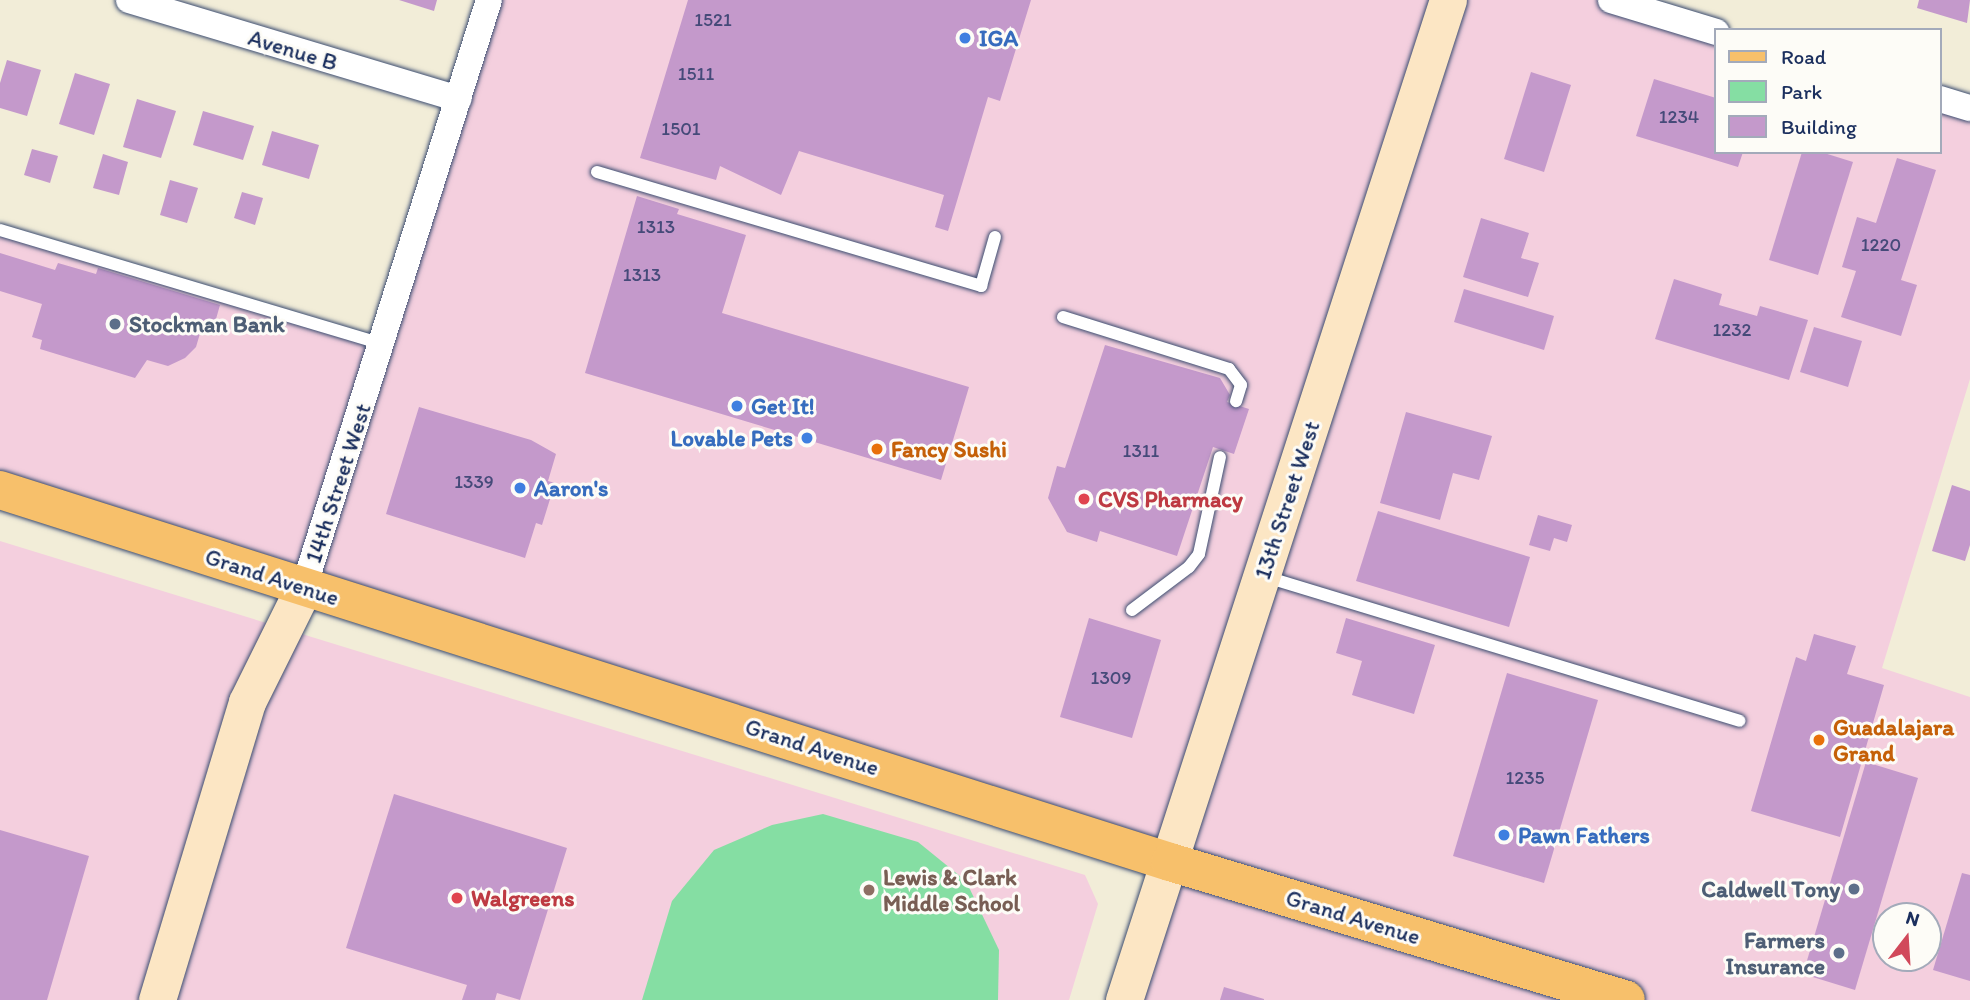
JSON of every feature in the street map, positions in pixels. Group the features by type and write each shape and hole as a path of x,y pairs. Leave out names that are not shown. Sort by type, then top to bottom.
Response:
{"main road":[{"name":"Grand Avenue","path":"0,490 1170,862 1626,1000"}],"street":[{"name":"Avenue B","path":"129,0 458,99"},
{"name":"14th Street West","path":"157,1000 247,702 304,587 383,345 489,0"},
{"name":"13th Street West","path":"1124,1000 1448,0"},
{"path":"1611,0 1714,31"},
{"path":"1942,100 1970,108"}],"lane":[{"path":"597,173 981,286 995,237"},
{"path":"0,230 383,345"},
{"path":"1063,317 1229,369 1241,385 1236,401"},
{"path":"1132,610 1189,567 1199,554 1220,457"},
{"path":"1263,576 1739,721"}],"shaded area":[{"path":"488,0 1611,0 1714,31 1714,154 1942,154 1942,100 1970,108 1970,379 1882,668 1970,697 1970,1000 1142,1000 1170,862 0,491 0,230 383,344"},
{"path":"0,541 1085,875 1098,904 1069,1000 0,1000"}],"green space":[{"name":"Lewis & Clark Middle School","path":"823,814 918,842 966,881 999,950 998,1000 642,1000 672,901 714,850 772,825"}],"building":[{"path":"399,0 437,0 434,11"},
{"path":"688,0 1031,0 1000,101 988,97 948,231 935,227 944,195 799,151 781,195 720,166 716,180 640,158"},
{"path":"1919,0 1970,0 1967,23 1917,8"},
{"path":"7,60 41,70 27,116 0,108 0,83"},
{"path":"1531,72 1571,85 1544,172 1504,159"},
{"path":"75,73 110,84 94,135 59,124"},
{"path":"1654,79 1714,97 1714,154 1742,154 1738,167 1636,136"},
{"path":"137,99 176,111 161,158 123,147"},
{"path":"203,111 254,126 243,160 193,145"},
{"path":"272,131 319,145 309,179 262,165"},
{"path":"32,149 58,156 50,183 24,175"},
{"path":"103,154 128,162 119,195 93,188"},
{"path":"1801,154 1827,154 1853,162 1818,275 1769,260"},
{"path":"1897,158 1936,170 1901,280 1917,285 1901,336 1841,317 1856,271 1842,267 1857,217 1876,223"},
{"path":"170,180 198,188 187,223 160,215"},
{"path":"242,192 263,198 255,225 234,218"},
{"path":"637,196 679,209 677,214 746,235 722,313 969,387 941,480 585,373"},
{"path":"1481,218 1529,233 1521,258 1539,263 1528,297 1463,277"},
{"path":"0,253 55,270 58,263 96,274 98,268 220,305 212,333 201,330 196,347 185,358 168,366 147,360 135,378 40,349 42,340 32,337 42,304 0,291"},
{"path":"1674,279 1722,294 1719,305 1757,316 1760,306 1808,320 1789,380 1655,339"},
{"path":"1464,289 1554,316 1544,350 1454,322"},
{"path":"1814,327 1862,341 1848,387 1800,372"},
{"name":"CVS Pharmacy","path":"1105,345 1220,378 1230,395 1227,402 1249,409 1234,454 1213,447 1177,556 1100,531 1097,542 1067,532 1048,498 1057,466 1065,468"},
{"path":"419,407 531,440 556,454 548,481 555,483 542,525 536,523 525,558 386,514"},
{"path":"1406,412 1492,436 1479,480 1453,473 1440,520 1380,503"},
{"path":"1952,485 1970,491 1970,545 1965,561 1932,551"},
{"path":"1378,511 1530,557 1509,627 1356,581"},
{"path":"1538,515 1572,525 1567,542 1554,538 1550,551 1529,545"},
{"path":"1089,618 1161,640 1132,738 1060,717"},
{"path":"1346,618 1435,645 1414,714 1352,695 1362,661 1336,653"},
{"path":"1814,634 1856,646 1847,674 1884,685 1840,837 1751,811 1796,657 1806,661"},
{"path":"1507,673 1598,700 1544,883 1453,856"},
{"path":"1866,762 1918,778 1881,902 1872,902 1872,933 1855,990 1803,974"},
{"name":"Walgreens","path":"394,794 567,848 520,1000 497,993 495,1000 462,1000 467,985 346,948"},
{"path":"0,830 89,856 47,1000 0,1000"},
{"path":"1962,873 1970,875 1970,981 1940,972 1942,972 1942,940"},
{"path":"1224,987 1264,999 1264,1000 1220,1000"}],"place":[{"name":"IGA","path":"965,38"},
{"name":"Stockman Bank","path":"115,324"},
{"name":"Get It!","path":"737,406"},
{"name":"Lovable Pets","path":"807,438"},
{"name":"Fancy Sushi","path":"877,449"},
{"name":"Aaron's","path":"520,488"},
{"name":"CVS Pharmacy","path":"1084,499"},
{"name":"Guadalajara Grand","path":"1819,740"},
{"name":"Pawn Fathers","path":"1504,835"},
{"name":"Caldwell Tony","path":"1854,889"},
{"name":"Lewis & Clark Middle School","path":"869,890"},
{"name":"Walgreens","path":"457,898"},
{"name":"Farmers Insurance","path":"1839,953"}]}
